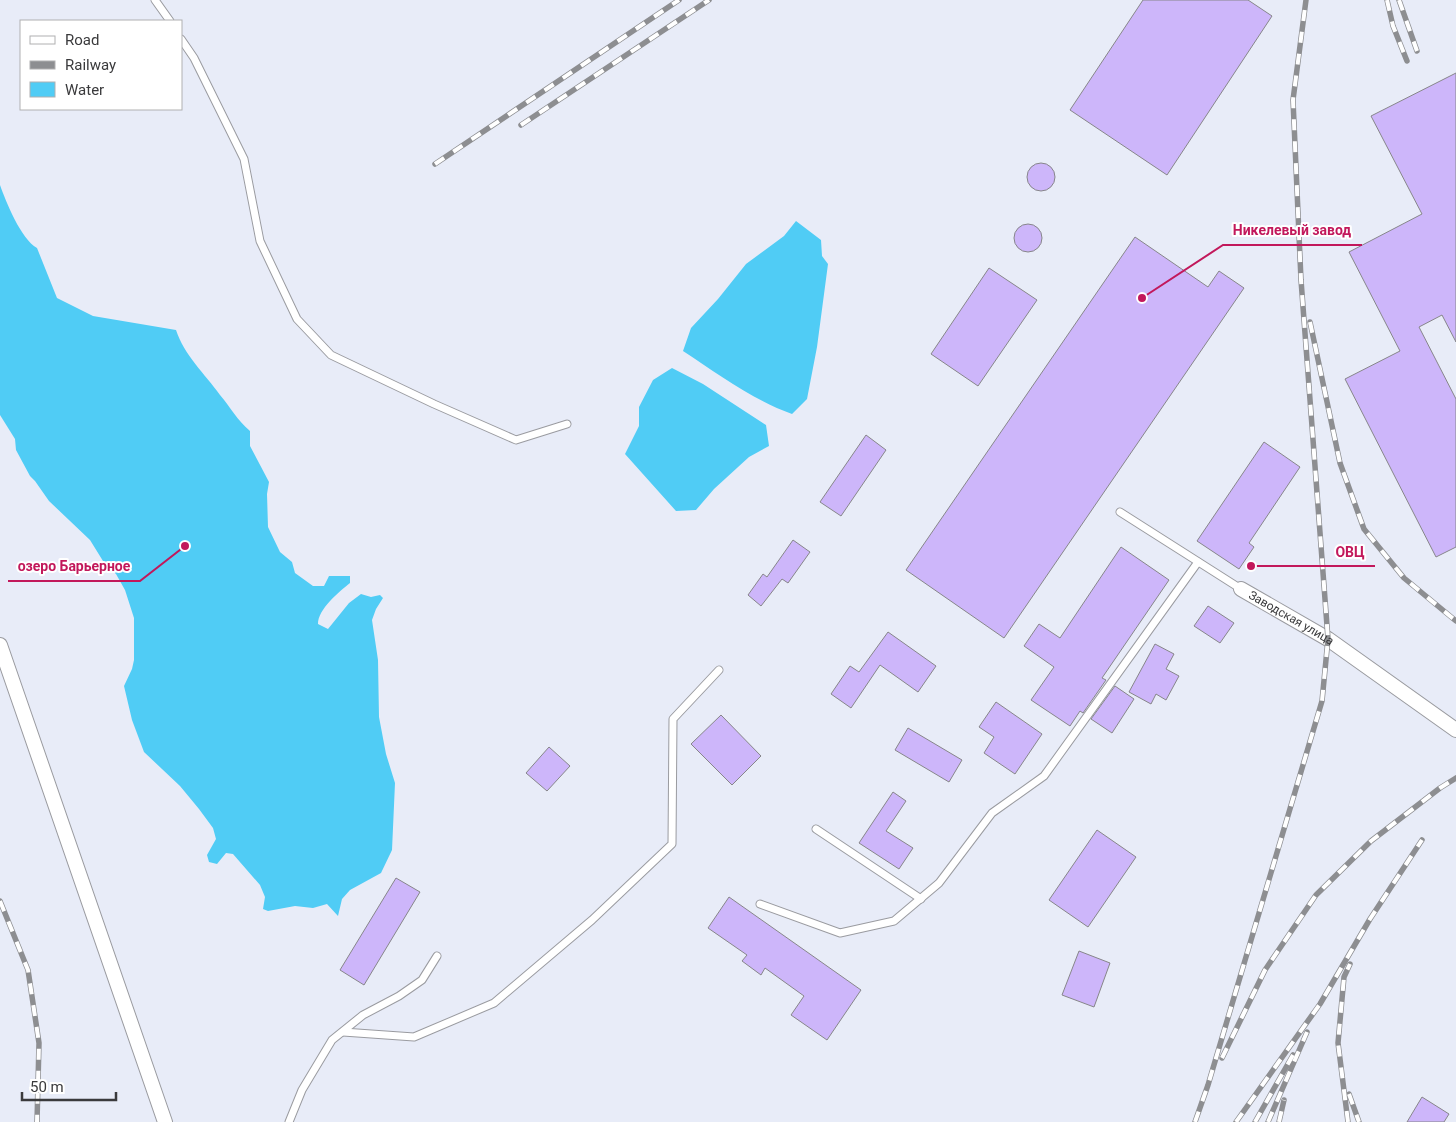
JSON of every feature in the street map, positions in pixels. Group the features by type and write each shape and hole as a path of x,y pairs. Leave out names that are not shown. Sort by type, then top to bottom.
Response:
{"street":[{"name":"Заводская улица","path":"1241,589 1328,639 1456,730"},
{"path":"0,645 165,1122"}],"lane":[{"path":"156,0 169,20"},
{"path":"182,40 194,58 244,159 260,241 272,267 297,319 331,355 434,404 516,440 567,424"},
{"name":"Заводская улица","path":"1120,512 1241,589"},
{"path":"760,904 840,933 894,921 939,883 992,813 1044,776 1198,562"},
{"path":"343,1032 414,1037 494,1003 592,920 672,844 673,719 719,670"},
{"path":"816,829 920,899"},
{"path":"289,1122 302,1090 332,1040 363,1015 399,996 422,980 437,956"}],"shaded area":[{"path":"0,0 1456,0 1456,1122 0,1122"}],"water":[{"path":"0,185 20,229 25,237 37,248 57,298 93,316 176,330 189,356 250,431 250,446 269,482 267,494 268,527 280,552 292,562 295,573 313,586 324,586 329,576 350,576 350,583 325,607 318,624 328,629 349,603 361,594 371,597 380,595 383,598 372,620 378,660 379,717 386,754 395,783 392,850 381,873 350,890 342,899 338,916 327,904 313,908 295,906 268,911 263,909 265,897 260,885 233,854 226,853 217,864 209,862 207,855 216,839 213,828 180,786 144,752 132,720 124,686 134,660 134,618 125,590 116,574 103,561 90,540 49,501 30,476 16,450 15,439 0,415"},
{"path":"796,221 821,240 822,256 828,264 817,347 807,399 792,414 750,394 683,351 691,328 718,299 746,264 784,236"},
{"path":"672,368 703,384 766,425 769,446 749,457 714,489 696,510 676,511 625,454 639,426 639,407 653,380"}],"building":[{"path":"1143,0 1248,0 1272,16 1167,175 1070,110"},
{"path":"1456,73 1456,342 1442,315 1419,327 1456,399 1456,547 1436,557 1345,379 1400,351 1349,252 1422,214 1371,116"},
{"path":"1041,163 1051,167 1055,177 1051,187 1041,191 1031,187 1027,177 1031,167"},
{"path":"1028,224 1038,228 1042,238 1038,248 1028,252 1018,248 1014,238 1018,228"},
{"path":"1135,237 1208,287 1219,271 1244,288 1004,638 906,570"},
{"path":"989,268 1037,300 978,386 931,354"},
{"path":"866,435 886,450 841,516 820,502"},
{"path":"1264,442 1300,467 1249,543 1254,547 1239,569 1197,541"},
{"path":"793,540 810,552 788,583 782,579 761,606 748,595 763,574 767,577"},
{"path":"1121,547 1169,580 1102,678 1106,680 1083,713 1080,711 1070,726 1031,700 1054,667 1024,646 1039,624 1060,638"},
{"path":"1208,606 1234,623 1220,643 1194,626"},
{"path":"888,632 936,666 918,692 880,665 851,708 831,694 850,666 859,672"},
{"path":"1155,644 1174,654 1166,669 1179,676 1166,700 1156,694 1151,704 1129,692"},
{"path":"1115,686 1134,699 1112,733 1091,719"},
{"path":"996,702 1042,734 1015,774 984,753 994,737 979,727"},
{"path":"721,715 761,756 732,785 691,744"},
{"path":"908,728 962,760 949,782 895,750"},
{"path":"549,747 570,766 547,791 526,773"},
{"path":"893,792 906,801 886,831 913,848 899,869 859,843"},
{"path":"1097,830 1136,857 1088,927 1049,900"},
{"path":"396,878 420,892 364,985 340,970"},
{"path":"729,897 861,990 827,1040 791,1015 804,996 765,968 761,975 742,961 747,955 708,928"},
{"path":"1079,951 1110,963 1094,1007 1062,995"},
{"path":"1422,1097 1449,1114 1444,1122 1407,1122"}],"railway":[{"path":"435,164 679,0"},
{"path":"521,125 709,0"},
{"path":"1195,1122 1208,1085 1322,701 1328,639 1301,280 1293,100 1306,0"},
{"path":"1387,0 1393,26 1407,61"},
{"path":"1399,0 1417,51"},
{"path":"1310,322 1340,463 1364,529 1404,578 1456,621"},
{"path":"1222,1058 1265,970 1316,895 1371,841 1456,778"},
{"path":"1236,1122 1320,1004 1370,919 1422,840"},
{"path":"0,901 28,970 39,1043 37,1122"},
{"path":"1348,1122 1338,1043 1344,977 1350,964"},
{"path":"1268,1122 1307,1032"},
{"path":"1255,1122 1293,1055"},
{"path":"1349,1094 1359,1122"},
{"path":"1279,1122 1284,1100"}],"place":[{"name":"Никелевый завод","path":"1142,298"},
{"name":"озеро Барьерное","path":"185,546"},
{"name":"ОВЦ","path":"1251,566"}]}
